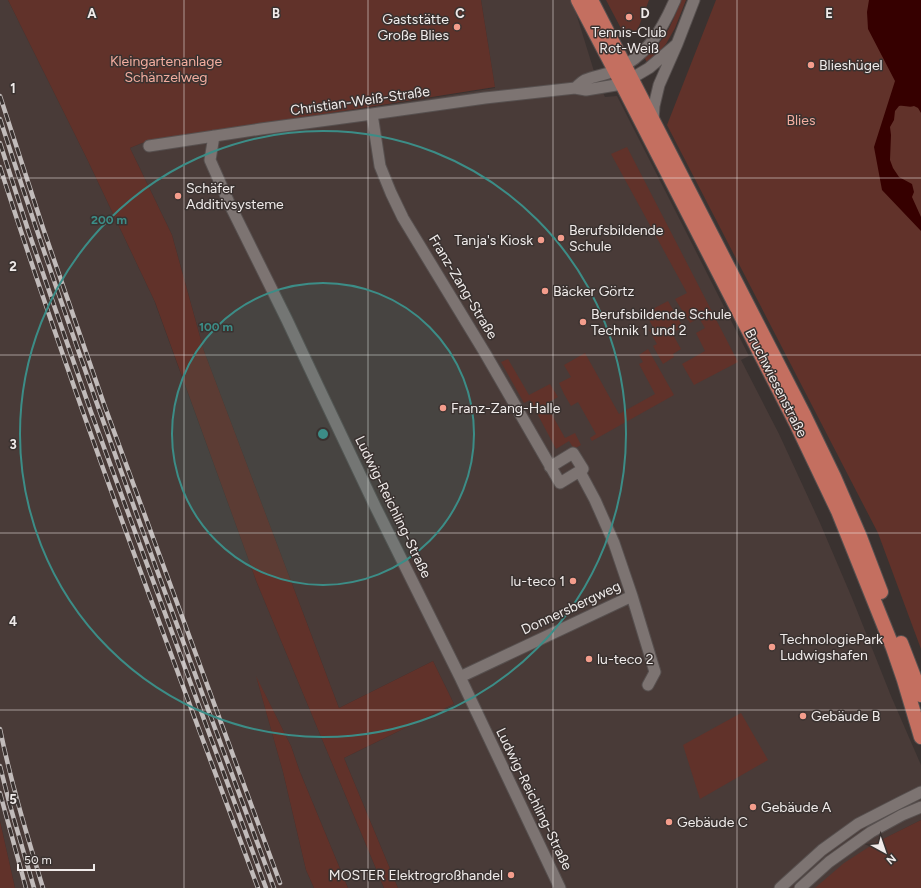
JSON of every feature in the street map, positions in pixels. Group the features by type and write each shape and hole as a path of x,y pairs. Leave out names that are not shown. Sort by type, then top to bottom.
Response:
{"main road":[{"name":"Bruchwiesenstraße","path":"578,0 627,81 838,511 893,648 921,737"},
{"name":"Bruchwiesenstraße","path":"591,0 620,68"},
{"name":"Bruchwiesenstraße","path":"627,81 653,121 804,415 834,477 860,537 921,695"}],"street":[{"name":"Christian-Weiß-Straße","path":"575,88 583,81 620,68 643,52 655,39 675,0"},
{"path":"653,121 654,106 659,85 694,0"},
{"path":"627,81 649,68 677,44"},
{"name":"Christian-Weiß-Straße","path":"149,146 491,97 575,88 586,90 627,81"},
{"name":"Franz-Zang-Straße","path":"372,114 380,166 391,193 404,218 485,353 560,483 580,472"},
{"name":"Ludwig-Reichling-Straße","path":"214,136 210,160 230,205 460,677 560,888"},
{"path":"550,467 574,453 583,469 580,472 595,500 614,543 632,596"},
{"name":"Donnersbergweg","path":"460,677 632,596 655,672 648,685"},
{"path":"780,888 822,850 858,824 921,792"},
{"path":"800,888 829,862 872,832 902,815 921,807"}],"shaded area":[{"path":"0,0 8,0 88,161 154,300 257,583 384,888 348,888 300,772 291,746 257,679 283,772 306,870 314,888 15,888 0,821"},
{"path":"481,0 572,0 597,81 605,97 617,96 749,356 741,360 779,434 820,523 921,765 921,820 876,843 917,888 398,888 344,758 454,704 433,661 339,708 204,351 172,235 130,148 142,143 495,88"},
{"path":"869,0 921,0 921,113 918,108 914,106 899,106 895,111 894,120 890,127 890,160 899,177 912,184 914,192 912,197 921,217 921,231 882,190 874,147 895,81 868,29 867,12"}],"green space":[{"name":"Kleingartenanlage Schänzelweg","path":"8,0 481,0 495,87 142,143 130,148 172,235 204,351 339,708 433,661 454,704 344,758 398,888 384,888 257,583 155,302 88,161"},
{"name":"Tennis-Club Rot-Weiß","path":"606,0 649,0 636,34 624,34"},
{"path":"681,0 686,0 675,28 666,44 648,64 644,57 657,46 666,34"},
{"name":"Blies","path":"716,0 921,0 921,649 878,533 667,125"},
{"path":"627,147 738,362 694,385 682,364 705,351 696,333 705,328 699,318 690,323 675,299 687,293 611,154"},
{"path":"668,301 683,327 672,333 681,349 673,354 674,357 663,364 653,346 657,344 649,330 653,327 645,313"},
{"path":"648,349 674,395 592,441 590,438 596,434 578,402 571,406 559,383 571,377 564,365 585,353 619,414 655,394 639,364 643,362 639,355"},
{"path":"508,359 529,395 550,384 558,397 546,404 565,438 575,433 581,445 574,449 569,441 556,449 530,400 524,403 501,362"},
{"path":"256,676 291,746 300,772 348,888 314,888 306,870 283,772"},
{"path":"741,713 768,760 700,799 683,745"},
{"path":"921,820 921,888 815,888 844,863 875,843"},
{"path":"0,821 15,888 0,888"}],"railway":[{"path":"0,96 43,228 105,407 280,883"},
{"path":"0,119 99,409 274,888"},
{"path":"0,143 29,233 91,412 266,888"},
{"path":"0,167 92,439 258,888"},
{"path":"0,729 14,789 43,888"},
{"path":"0,766 34,888"},
{"path":"0,793 26,888"}],"place":[{"name":"Tennis-Club Rot-Weiß","path":"629,17"},
{"name":"Gaststätte Große Blies","path":"457,27"},
{"name":"Blieshügel","path":"811,65"},
{"name":"Schäfer Additivsysteme","path":"178,196"},
{"name":"Berufsbildende Schule","path":"561,238"},
{"name":"Tanja's Kiosk","path":"541,240"},
{"name":"Bäcker Görtz","path":"545,291"},
{"name":"Berufsbildende Schule Technik 1 und 2","path":"583,322"},
{"name":"Franz-Zang-Halle","path":"443,408"},
{"name":"lu-teco 1","path":"573,581"},
{"name":"TechnologiePark Ludwigshafen","path":"772,647"},
{"name":"lu-teco 2","path":"589,659"},
{"name":"Gebäude B","path":"803,716"},
{"name":"Gebäude A","path":"753,807"},
{"name":"Gebäude C","path":"669,822"},
{"name":"MOSTER Elektrogroßhandel","path":"511,875"}]}
